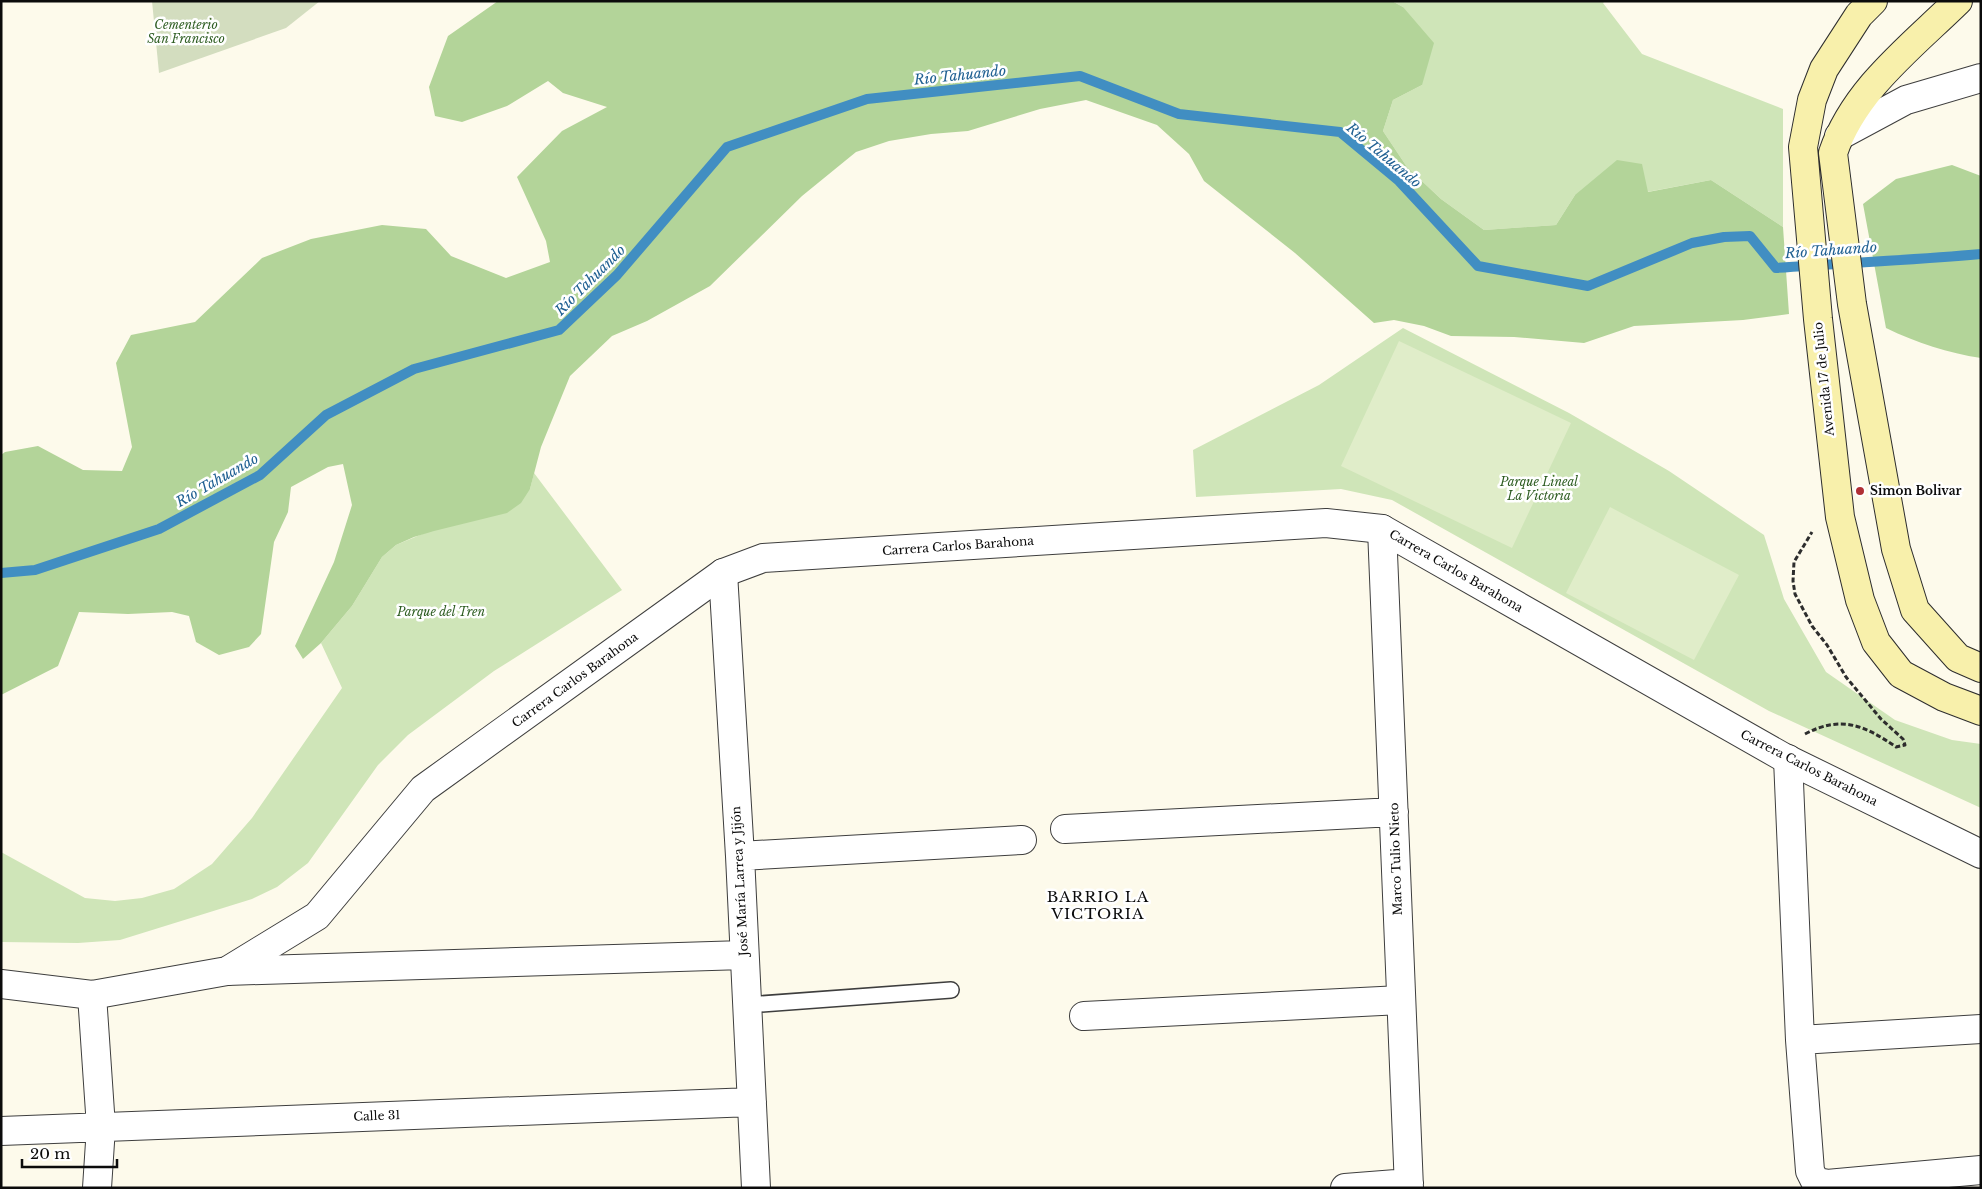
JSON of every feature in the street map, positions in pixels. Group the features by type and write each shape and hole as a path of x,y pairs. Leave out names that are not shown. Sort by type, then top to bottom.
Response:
{"main road":[{"name":"Avenida 17 de Julio","path":"1873,1 1859,15 1824,69 1812,100 1803,147 1818,318 1839,509 1860,600 1876,642 1901,674 1944,697 1981,711"},
{"path":"1958,1 1866,91 1836,144 1852,304 1896,549 1915,610 1958,658 1981,668"}],"street":[{"path":"1836,144 1906,100 1981,78"},
{"path":"1866,91 1906,100"},
{"name":"Carrera Carlos Barahona","path":"1,984 92,995 227,971 317,916 423,789 723,573 763,558 1326,523 1382,529 1786,758 1981,854"},
{"name":"Marco Tulio Nieto","path":"1382,529 1409,1185"},
{"name":"José María Larrea y Jijón","path":"723,573 740,856 756,1188"},
{"path":"1786,758 1800,1040 1810,1171 1815,1180 1827,1184 1981,1170"},
{"path":"1065,829 1394,812"},
{"path":"740,856 1022,840"},
{"path":"227,971 744,955"},
{"path":"92,995 101,1127 97,1188"},
{"path":"1084,1016 1401,1000"},
{"path":"1800,1040 1981,1029"},
{"name":"Calle 31","path":"1,1131 752,1102"},
{"path":"1345,1188 1409,1185"}],"lane":[{"path":"746,1005 951,990"}],"path":[{"path":"1786,758 1792,744 1802,736 1832,723 1846,724 1870,731 1896,747 1905,745 1903,738 1881,719 1846,678 1827,645 1812,626 1795,594 1793,581 1794,562 1814,529 1827,516 1839,509"}],"green space":[{"name":"Cementerio San Francisco","path":"152,1 320,1 286,28 159,73"},
{"path":"498,1 1392,1 1403,7 1434,43 1422,85 1393,100 1383,131 1407,167 1441,199 1484,230 1556,225 1575,195 1617,160 1642,164 1648,192 1711,180 1783,227 1789,314 1743,320 1634,326 1584,343 1514,337 1451,336 1424,326 1394,320 1374,323 1295,253 1204,181 1189,154 1157,125 1086,100 1040,109 968,131 931,134 889,141 856,152 802,196 710,286 647,321 612,336 570,376 541,447 530,489 521,503 507,513 434,531 396,545 382,557 352,606 321,643 303,659 295,646 334,562 352,505 343,464 328,467 291,487 288,512 274,542 261,634 249,647 219,655 196,642 189,616 172,612 128,614 79,612 58,666 1,695 1,455 5,452 38,446 83,470 122,471 132,447 116,363 131,335 195,322 262,258 311,239 382,225 426,229 451,256 506,278 550,262 546,241 517,177 562,131 607,107 563,93 548,81 507,106 462,122 435,116 429,87 448,36"},
{"path":"1392,1 1605,1 1603,3 1642,54 1783,109 1783,227 1711,180 1647,192 1575,195 1556,225 1484,230 1441,199 1407,167 1383,131 1393,100 1422,85 1403,7"},
{"path":"1952,165 1981,176 1981,358 1933,347 1886,328 1863,204 1896,179"},
{"name":"Parque Lineal La Victoria","path":"1403,328 1569,413 1669,471 1764,535 1784,599 1826,672 1895,720 1952,740 1981,744 1981,808 1769,711 1392,500 1341,489 1196,497 1193,450 1319,385"},
{"path":"1399,341 1571,423 1512,548 1341,466"},
{"name":"Parque del Tren","path":"534,473 622,590 494,671 408,735 378,765 308,863 277,887 252,899 120,940 78,943 1,942 1,852 85,898 115,901 142,898 174,889 212,864 252,818 342,688 321,643 352,606 382,557 396,545 530,489"},
{"path":"1610,507 1739,575 1694,660 1566,593"}],"waterway":[{"name":"Río Tahuando","path":"1,573 35,570 159,529 260,475 326,415 414,369 559,330 617,275 727,147 867,99 1080,76 1179,114 1340,132 1399,181 1478,266 1588,286 1692,243 1724,237 1750,236 1776,268 1981,254"}],"place":[{"name":"Simon Bolivar","path":"1860,491"}],"district":[{"name":"BARRIO LA VICTORIA","path":"1098,906"}]}
